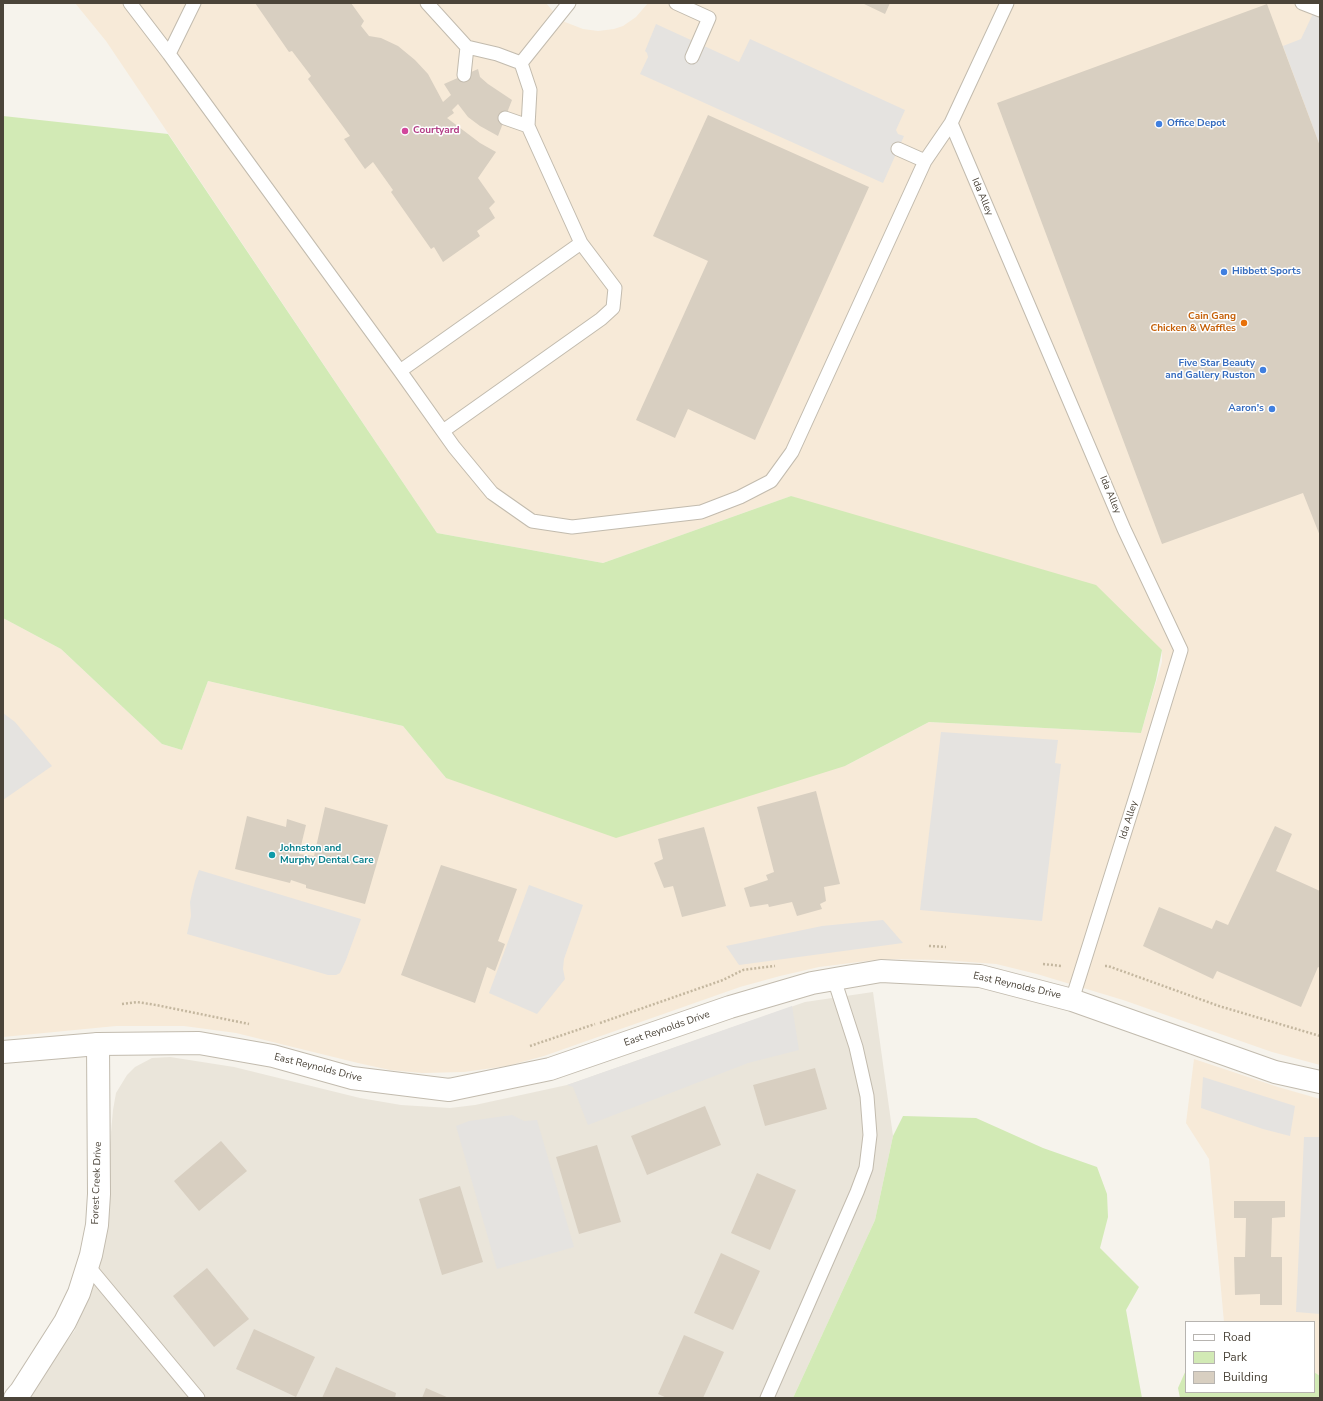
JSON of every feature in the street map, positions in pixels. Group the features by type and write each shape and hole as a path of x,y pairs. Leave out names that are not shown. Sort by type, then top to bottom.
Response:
{"street":[{"name":"East Reynolds Drive","path":"3,1052 98,1044 199,1043 273,1056 352,1078 448,1090 550,1069 730,1007 812,983 881,970 980,976 1072,1000 1275,1072 1320,1082"},
{"name":"Forest Creek Drive","path":"15,1398 65,1322 79,1293 91,1255 99,1194 98,1044"}],"lane":[{"path":"130,3 400,370 454,447 492,493 532,520 572,527 701,512 740,497 771,481 792,452 925,161 951,123 1007,3"},
{"path":"169,54 194,3"},
{"path":"427,3 467,47 496,54 521,63"},
{"path":"521,63 569,3"},
{"path":"676,3 709,18 692,57"},
{"path":"1302,3 1320,10"},
{"path":"464,75 467,47"},
{"path":"443,431 602,319 613,308 615,288 581,243 528,126 530,90 521,63"},
{"path":"505,118 528,126"},
{"name":"Ida Alley","path":"951,123 1124,529 1181,650 1072,1000"},
{"path":"898,149 925,161"},
{"path":"400,370 581,243"},
{"path":"767,1398 857,1192 866,1168 870,1134 867,1096 856,1047 834,979"},
{"path":"88,1266 198,1398"}],"path":[{"path":"1108,966 1219,1006 1320,1036"},
{"path":"528,1046 722,980"},
{"path":"122,1004 138,1002 255,1026"}],"shaded area":[{"path":"75,3 546,3 557,16 565,22 583,29 598,31 623,26 636,17 648,3 1320,3 1320,1065 1272,1052 1123,1000 1037,974 996,964 942,960 883,959 819,967 780,976 740,987 544,1056 507,1066 464,1072 422,1073 390,1070 236,1033 184,1026 116,1026 3,1037 3,618 61,649 162,744 182,750 208,681 403,726 446,778 845,766 929,722 1141,733 1162,662 1162,650 791,496 603,563 437,533 106,41"},
{"path":"1318,3 1320,3 1320,146 1283,46 1301,39"},
{"path":"656,24 739,62 750,39 905,110 896,130 898,134 904,136 883,183 640,74 648,57 645,51"},
{"path":"3,713 15,722 52,766 3,800"},
{"path":"941,732 1058,740 1055,763 1061,764 1042,921 920,910"},
{"path":"199,870 361,919 340,973 336,975 328,975 187,934 191,916 190,902"},
{"path":"529,885 583,905 564,959 563,969 565,979 537,1014 489,993"},
{"path":"883,920 903,943 739,965 726,946 822,926"},
{"path":"873,992 893,1136 875,1220 793,1398 26,1398 75,1330 88,1292 109,1199 110,1144 116,1093 127,1075 135,1067 152,1058 170,1057 234,1067 360,1098 401,1105 450,1108 475,1105 567,1085 805,1002"},
{"path":"792,1006 799,1050 748,1063 588,1125 573,1087 567,1085"},
{"path":"1194,1059 1278,1087 1320,1099 1320,1376 1315,1373 1315,1321 1224,1321 1209,1159 1186,1123"},
{"path":"1203,1077 1295,1106 1290,1136 1263,1129 1201,1108"},
{"path":"512,1115 524,1121 537,1120 574,1247 497,1269 456,1126 469,1121"},
{"path":"1304,1137 1320,1137 1320,1314 1296,1312"}],"green space":[{"path":"3,116 168,134 437,533 603,563 791,496 1096,585 1162,650 1156,680 1141,733 929,722 845,766 616,838 446,778 403,726 208,681 182,750 162,744 61,649 3,618"},
{"path":"903,1116 976,1118 1043,1148 1097,1167 1107,1194 1108,1217 1100,1248 1139,1287 1126,1310 1142,1398 793,1398 875,1220 893,1136"},
{"path":"1185,1372 1185,1393 1315,1393 1315,1373 1320,1376 1320,1398 1180,1398 1178,1388"}],"building":[{"name":"Courtyard","path":"255,3 351,3 364,21 361,26 369,36 381,38 398,46 415,60 428,74 443,102 451,95 444,84 478,69 480,77 512,100 498,136 468,117 458,104 452,110 454,113 447,118 480,143 496,152 478,178 495,202 489,208 495,218 477,231 480,236 443,262 434,247 431,249 391,192 393,190 373,162 365,169 344,139 350,136 308,79 311,76 292,51 289,52"},
{"path":"862,3 890,3 885,14"},
{"path":"1267,4 1320,146 1320,536 1303,493 1162,544 997,103"},
{"path":"708,115 869,187 755,440 688,409 675,438 636,420 708,261 653,236"},
{"path":"816,791 840,884 824,887 826,901 820,904 822,909 797,916 792,902 769,907 768,904 750,907 744,888 768,880 766,875 774,872 757,807"},
{"name":"Johnston and Murphy Dental Care","path":"325,807 388,825 365,904 306,888 306,885 291,880 290,883 235,869 247,816 286,827 287,819 306,825 299,854 314,856"},
{"path":"1275,826 1292,834 1276,871 1320,891 1320,968 1318,967 1301,1007 1217,971 1213,979 1143,946 1159,907 1212,929 1216,920 1228,925"},
{"path":"704,827 726,906 682,917 673,886 664,888 654,863 663,859 658,839"},
{"path":"441,865 517,889 498,941 505,944 495,971 487,967 475,1003 401,975"},
{"path":"815,1068 827,1109 765,1126 753,1085"},
{"path":"705,1106 721,1145 647,1175 631,1136"},
{"path":"221,1141 247,1171 199,1211 174,1181"},
{"path":"597,1145 621,1222 579,1234 556,1157"},
{"path":"757,1173 796,1190 770,1250 731,1233"},
{"path":"460,1186 483,1262 442,1275 419,1199"},
{"path":"1234,1201 1285,1201 1285,1217 1272,1218 1271,1257 1282,1257 1282,1305 1260,1305 1260,1294 1235,1295 1234,1257 1245,1257 1246,1218 1234,1218"},
{"path":"721,1253 760,1271 733,1330 694,1313"},
{"path":"207,1268 249,1319 214,1347 173,1296"},
{"path":"254,1329 315,1357 296,1397 236,1369"},
{"path":"684,1335 724,1352 703,1398 667,1398 658,1394"},
{"path":"336,1367 396,1393 395,1398 322,1398"},
{"path":"426,1388 449,1398 422,1398"}],"place":[{"name":"Office Depot","path":"1159,124"},
{"name":"Courtyard","path":"405,131"},
{"name":"Hibbett Sports","path":"1224,272"},
{"name":"Cain Gang Chicken & Waffles","path":"1244,323"},
{"name":"Five Star Beauty and Gallery Ruston","path":"1263,370"},
{"name":"Aaron's","path":"1272,409"},
{"name":"Johnston and Murphy Dental Care","path":"272,855"}]}
